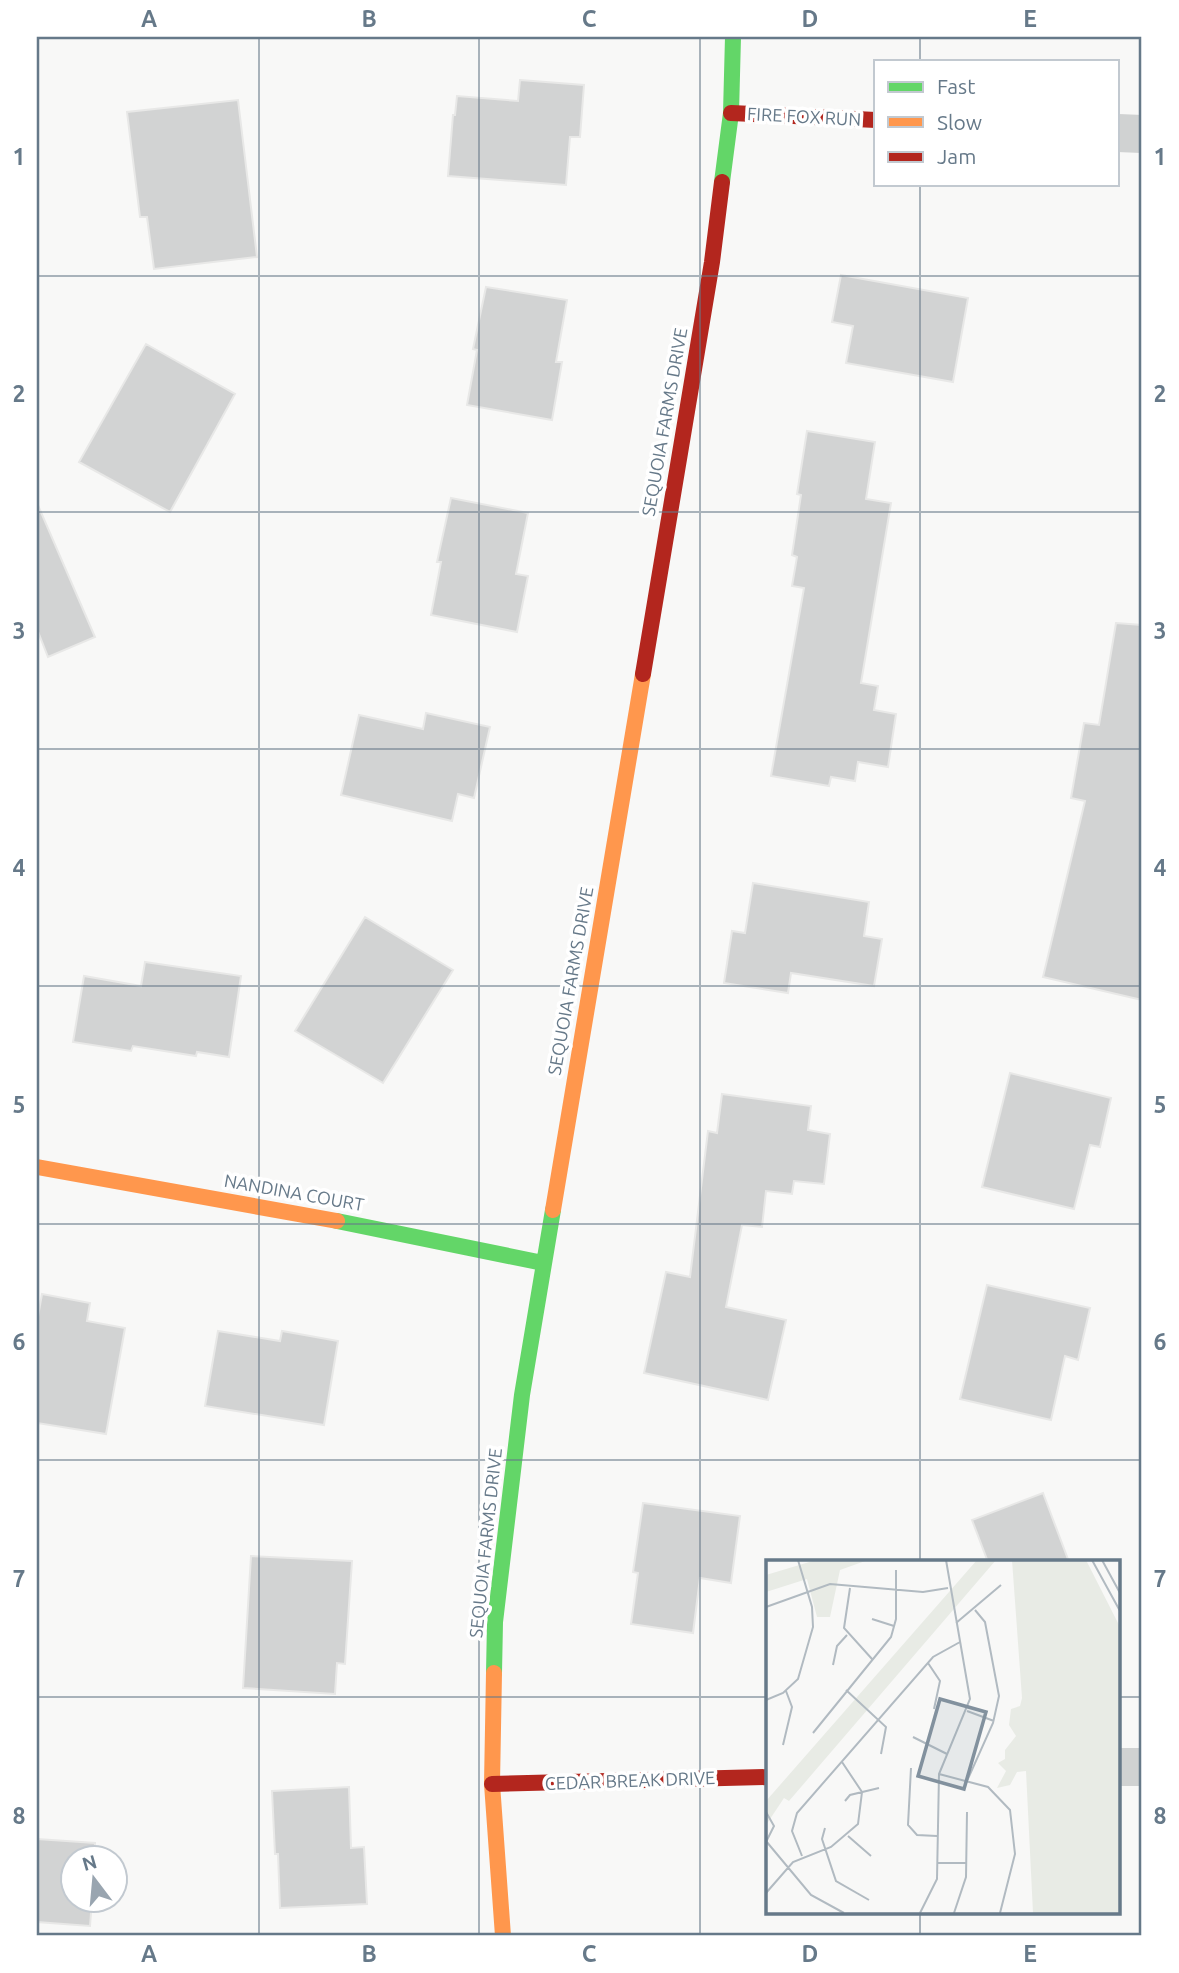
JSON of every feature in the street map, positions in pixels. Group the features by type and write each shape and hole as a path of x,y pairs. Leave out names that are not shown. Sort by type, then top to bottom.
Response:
{"street":[{"name":"SEQUOIA FARMS DRIVE","path":"503,1936 492,1784 495,1622 522,1395 712,262 731,113 733,37"},
{"name":"FIRE FOX RUN","path":"731,113 874,120"},
{"path":"1120,133 1142,134"},
{"name":"NANDINA COURT","path":"37,1167 400,1232 543,1263"},
{"path":"1120,1767 1142,1767"},
{"name":"CEDAR BREAK DRIVE","path":"492,1784 766,1777"}],"building":[{"path":"520,80 584,85 580,137 570,137 566,185 448,176 457,96 518,101"},
{"path":"238,100 257,257 154,269 147,217 140,217 127,112"},
{"path":"841,275 968,298 953,382 846,363 853,326 832,322"},
{"path":"486,287 567,300 556,362 562,362 552,420 467,405 477,350 473,349"},
{"path":"146,344 235,394 170,512 79,462"},
{"path":"807,431 875,442 866,499 891,503 861,683 878,686 874,710 896,714 888,767 858,762 855,781 831,777 829,786 771,776 804,588 792,586 797,557 792,555 801,495 797,494"},
{"path":"451,498 528,513 516,574 528,576 517,632 431,615 441,562 437,562"},
{"path":"37,503 95,637 48,657 37,629"},
{"path":"1116,623 1142,625 1142,1000 1043,977 1085,801 1071,798 1084,723 1099,725"},
{"path":"426,713 490,727 474,798 458,794 452,821 341,795 359,715 423,729"},
{"path":"753,883 869,902 864,936 882,939 874,986 791,973 788,993 724,983 732,931 745,933"},
{"path":"365,917 453,970 383,1083 295,1031"},
{"path":"145,962 241,976 229,1057 197,1052 196,1056 133,1046 131,1051 73,1042 84,976 141,986"},
{"path":"1010,1073 1111,1098 1100,1147 1090,1145 1074,1209 982,1187"},
{"path":"722,1094 811,1106 808,1130 830,1134 824,1184 794,1181 792,1194 766,1191 762,1227 742,1225 726,1307 786,1320 768,1400 644,1373 666,1272 690,1277 708,1131 717,1133"},
{"path":"987,1285 1090,1308 1078,1360 1065,1356 1051,1420 960,1399"},
{"path":"42,1294 90,1303 87,1321 125,1328 106,1434 37,1423 37,1322"},
{"path":"218,1331 280,1341 282,1331 338,1341 324,1425 205,1406"},
{"path":"1043,1493 1068,1560 987,1560 972,1520"},
{"path":"643,1503 740,1516 731,1583 700,1578 693,1633 631,1624 638,1573 633,1572"},
{"path":"251,1556 352,1561 345,1664 337,1663 335,1694 243,1688"},
{"path":"349,1787 351,1848 364,1847 367,1904 280,1908 272,1791"},
{"path":"37,1839 95,1843 60,1843 60,1913 91,1913 90,1926 37,1922"}],"traffic: fast":[{"path":"722,182 731,113 733,37"},
{"path":"494,1673 495,1622 522,1395 553,1210"},
{"path":"337,1221 543,1263"}],"traffic: slow":[{"path":"553,1210 643,674"},
{"path":"37,1167 337,1221"},
{"path":"494,1673 492,1784 503,1936"}],"traffic: jam":[{"path":"731,113 874,120"},
{"path":"643,674 712,262 722,182"},
{"path":"492,1784 766,1777"}]}
